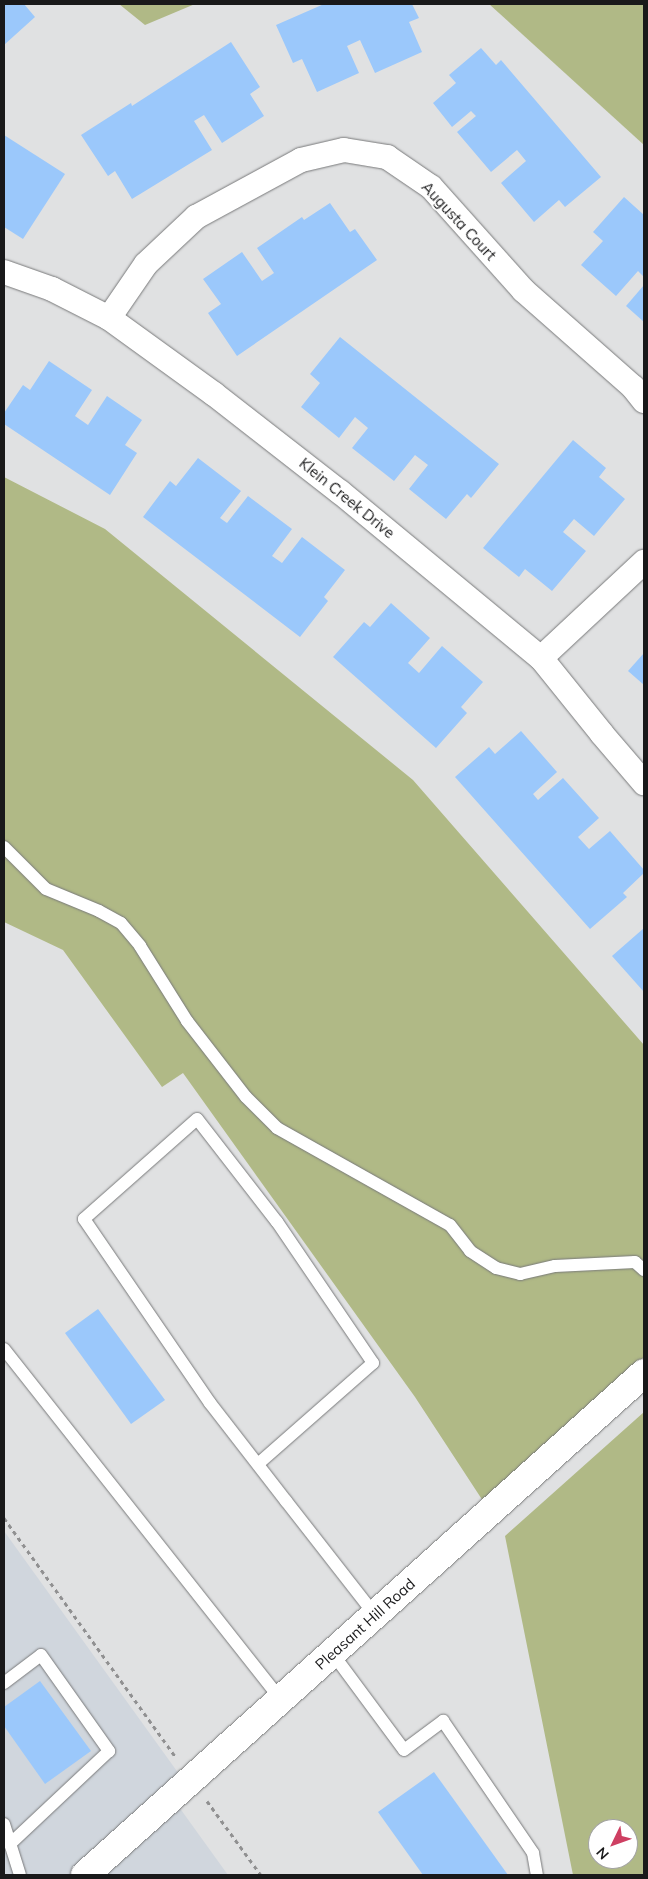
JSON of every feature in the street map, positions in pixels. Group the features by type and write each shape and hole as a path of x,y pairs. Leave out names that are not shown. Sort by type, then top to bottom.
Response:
{"street":[{"name":"Augusta Court","path":"109,318 146,264 196,217 301,160 344,150 387,156 431,187 523,290 633,387 644,401"},
{"name":"Klein Creek Drive","path":"4,272 52,289 109,318 214,394 340,492 541,658 644,783"},
{"path":"541,658 644,562"},
{"name":"Pleasant Hill Road","path":"85,1875 644,1373"}],"lane":[{"path":"4,847 46,889 99,910 120,923 140,946 187,1021 246,1097 277,1128 450,1225 470,1251 496,1268 520,1274 555,1266 635,1262 644,1270"},
{"path":"258,1464 373,1363 277,1222 197,1119 84,1219 210,1403 375,1615"},
{"path":"4,1349 281,1700"},
{"path":"333,1654 404,1750 443,1721 533,1853 537,1875"},
{"path":"4,1683 41,1655 109,1751 10,1844"},
{"path":"4,1824 20,1875"}],"path":[{"path":"4,1518 177,1759"},
{"path":"204,1796 261,1875"}],"shaded area":[{"path":"4,1531 179,1774 69,1875 4,1875"},
{"path":"179,1807 228,1875 104,1875"}],"green space":[{"path":"119,4 195,4 145,25"},
{"path":"489,4 644,4 644,145"},
{"path":"4,477 105,529 413,780 644,1045 644,1357 483,1501 415,1397 183,1073 162,1087 63,950 4,922"},
{"path":"644,1412 644,1875 573,1875 505,1536"}],"building":[{"path":"4,4 24,4 35,17 4,45"},
{"path":"324,4 412,4 419,18 409,22 422,52 375,73 360,40 347,46 359,73 317,92 302,59 293,63 276,25"},
{"path":"231,42 260,87 250,94 264,116 222,143 204,115 194,121 212,150 132,199 115,171 108,176 81,135 131,103 132,106"},
{"path":"481,48 496,65 501,60 601,177 565,207 559,200 534,222 501,183 526,161 517,150 491,172 457,132 476,116 471,111 452,127 433,103 456,83 449,75"},
{"path":"4,135 65,174 23,239 4,227"},
{"path":"624,197 644,215 644,277 638,271 616,296 581,265 603,241 593,232"},
{"path":"330,203 350,232 355,229 377,260 237,356 208,313 221,304 203,279 242,252 262,281 274,273 257,248 302,217 304,220"},
{"path":"644,285 644,322 626,306"},
{"path":"340,337 499,464 471,498 467,494 446,519 409,489 428,465 415,455 394,481 352,448 368,428 355,417 339,438 301,407 320,383 310,374"},
{"path":"49,361 92,390 75,416 88,425 107,396 142,420 125,445 137,453 110,495 4,424 4,413 23,385 30,390"},
{"path":"573,440 606,468 599,477 625,499 594,536 574,519 563,532 586,551 552,591 525,569 519,577 483,548"},
{"path":"198,458 241,491 220,518 227,523 248,496 292,529 272,556 282,563 302,537 345,570 324,597 328,601 300,637 143,517 170,481 176,486"},
{"path":"391,603 430,638 408,663 419,673 442,646 483,682 461,707 467,713 436,748 333,657 364,622 370,627"},
{"path":"644,653 644,685 628,671"},
{"path":"521,731 557,772 533,794 538,800 563,778 599,818 578,837 589,849 610,831 644,870 644,873 623,893 627,897 590,929 455,777 489,747 495,754"},
{"path":"644,928 644,992 612,956"},
{"path":"98,1309 165,1400 131,1424 65,1333"},
{"path":"40,1681 91,1751 45,1784 4,1726 4,1707"},
{"path":"434,1772 508,1875 423,1875 378,1812"}]}
